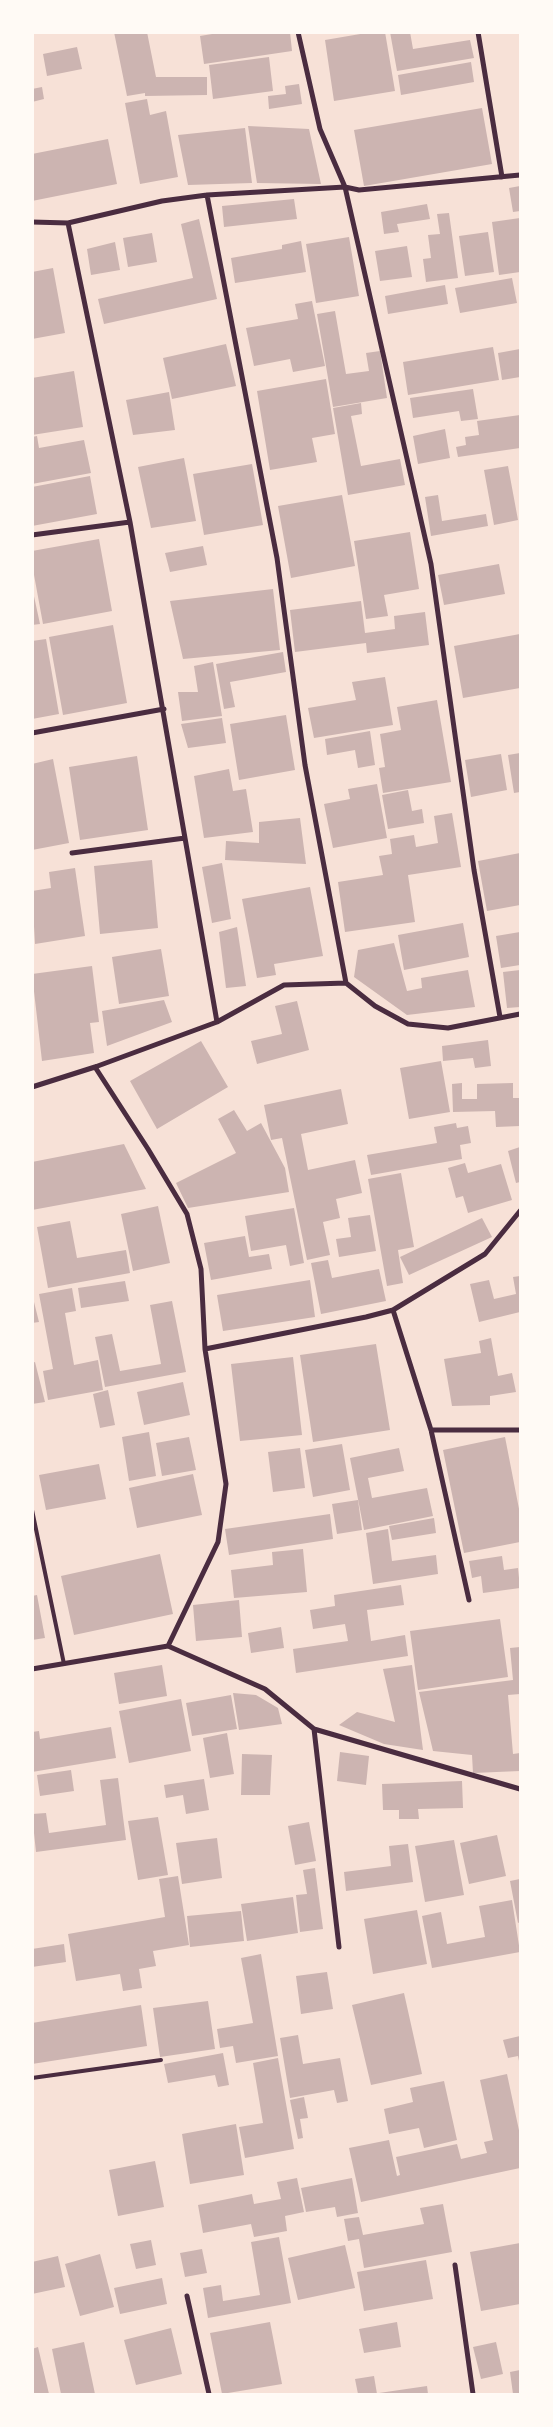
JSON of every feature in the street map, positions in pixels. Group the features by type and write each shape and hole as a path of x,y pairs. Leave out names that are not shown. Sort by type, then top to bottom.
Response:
{"street":[{"path":"298,32 320,130 345,187 431,564 474,870 500,1017"},
{"path":"478,32 502,176"},
{"path":"32,222 68,223 162,201 207,195 345,187 359,190 520,175"},
{"path":"207,195 277,558 305,765 346,983"},
{"path":"68,223 130,522 217,1022"},
{"path":"32,535 130,522"},
{"path":"32,733 164,709"},
{"path":"72,853 186,838"},
{"path":"32,1087 95,1067 217,1022 284,985 346,983 375,1006 408,1024 448,1028 520,1014"},
{"path":"95,1067 187,1214 201,1269 205,1349 226,1484 218,1542 168,1646"},
{"path":"205,1349 393,1310 484,1254 520,1212"},
{"path":"393,1310 430,1430 469,1600"},
{"path":"430,1430 520,1430"},
{"path":"32,1669 168,1646 265,1689 314,1729 520,1789"},
{"path":"314,1729 339,1947"},
{"path":"455,2265 474,2394"},
{"path":"187,2296 209,2394"}],"lane":[{"path":"32,1510 64,1664"},
{"path":"32,2078 161,2060"}],"building":[{"path":"114,32 147,32 156,77 207,77 207,95 145,96 145,93 127,96"},
{"path":"224,32 290,32 292,51 204,64 200,36"},
{"path":"372,32 385,32 395,91 334,101 325,40"},
{"path":"390,32 410,32 413,49 470,40 474,58 397,71"},
{"path":"77,47 82,69 47,76 43,54"},
{"path":"269,57 273,91 213,99 209,65"},
{"path":"471,62 474,82 401,95 398,75"},
{"path":"299,84 302,104 269,109 268,96 286,94 285,86"},
{"path":"42,87 44,99 32,102 32,89"},
{"path":"147,99 150,115 166,111 178,177 140,184 125,103"},
{"path":"482,108 492,164 364,186 354,130"},
{"path":"248,126 309,129 321,184 257,183"},
{"path":"245,128 252,183 188,185 178,135"},
{"path":"108,139 117,184 32,201 32,154"},
{"path":"520,186 520,211 513,212 509,188"},
{"path":"294,199 297,219 224,227 222,206"},
{"path":"427,204 430,219 397,224 399,232 384,234 381,212"},
{"path":"449,213 458,278 426,282 423,259 431,258 428,235 440,234 437,214"},
{"path":"520,218 520,272 499,275 492,222"},
{"path":"199,219 217,299 104,324 98,299 193,278 181,224"},
{"path":"488,232 494,272 465,276 459,236"},
{"path":"152,233 157,262 128,267 123,238"},
{"path":"349,237 359,296 316,303 306,244"},
{"path":"301,241 306,272 235,283 231,258 282,249 282,245"},
{"path":"115,242 120,270 91,275 87,249"},
{"path":"407,246 412,277 380,281 375,251"},
{"path":"53,268 65,333 32,339 32,272"},
{"path":"512,278 517,303 460,313 455,288"},
{"path":"445,285 448,304 388,314 385,296"},
{"path":"312,301 325,366 293,372 290,359 254,366 246,328 298,319 295,304"},
{"path":"335,311 346,374 369,371 366,353 380,351 387,398 333,407 317,314"},
{"path":"226,344 236,386 172,399 163,358"},
{"path":"493,347 499,380 408,395 403,362"},
{"path":"520,349 520,377 502,380 498,353"},
{"path":"74,371 83,427 32,435 32,378"},
{"path":"326,379 335,434 312,438 317,462 270,470 257,391"},
{"path":"473,389 478,419 461,421 459,411 413,418 410,398"},
{"path":"169,392 175,430 133,435 126,400"},
{"path":"361,403 362,414 351,416 361,466 400,459 405,485 348,495 333,408"},
{"path":"520,415 520,448 458,457 456,447 466,445 465,437 479,435 477,421"},
{"path":"445,429 450,458 418,464 413,436"},
{"path":"37,436 39,448 84,440 91,473 32,484 32,437"},
{"path":"184,458 196,521 151,528 138,467"},
{"path":"252,464 263,525 204,535 193,474"},
{"path":"508,466 518,520 494,525 484,470"},
{"path":"90,476 97,514 32,526 32,487"},
{"path":"342,495 355,566 291,578 278,506"},
{"path":"438,495 442,521 486,514 488,526 431,536 425,497"},
{"path":"410,532 419,589 384,595 388,616 366,619 354,541"},
{"path":"99,539 112,611 43,624 32,564 32,551"},
{"path":"203,546 207,565 170,572 165,553"},
{"path":"499,564 505,594 444,605 438,575"},
{"path":"32,587 40,624 32,625"},
{"path":"273,589 280,650 183,659 170,601"},
{"path":"361,601 365,633 395,629 394,616 425,612 429,645 367,653 366,643 295,652 290,610"},
{"path":"113,625 127,703 63,715 49,637"},
{"path":"520,634 520,688 463,698 454,646"},
{"path":"46,639 59,714 32,719 32,641"},
{"path":"283,652 286,672 230,682 235,707 224,709 216,664"},
{"path":"213,662 222,716 182,721 178,692 198,692 194,666"},
{"path":"385,677 393,725 314,738 308,708 356,700 352,682"},
{"path":"437,700 451,782 383,793 379,768 385,767 380,734 401,730 397,707"},
{"path":"286,715 295,770 239,780 230,724"},
{"path":"222,718 226,743 188,748 181,724"},
{"path":"370,731 375,765 358,768 355,750 327,755 325,739"},
{"path":"520,753 520,792 514,793 508,755"},
{"path":"501,754 507,790 471,797 465,760"},
{"path":"137,756 148,830 80,840 69,767"},
{"path":"53,759 69,843 32,850 32,764"},
{"path":"229,769 233,791 246,789 253,832 204,838 194,776"},
{"path":"377,784 387,838 333,848 324,804 350,799 348,789"},
{"path":"408,790 412,811 422,809 424,823 388,829 382,795"},
{"path":"452,813 461,867 408,875 415,922 345,932 338,882 383,875 379,856 392,854 390,839 414,835 416,847 438,843 434,816"},
{"path":"300,818 306,864 225,860 226,841 259,843 259,822"},
{"path":"520,853 520,905 487,911 478,861"},
{"path":"152,860 158,928 100,934 94,866"},
{"path":"222,863 231,919 212,923 202,867"},
{"path":"75,868 85,936 35,944 32,891 51,888 49,872"},
{"path":"310,887 323,956 274,964 276,975 257,978 242,899"},
{"path":"463,923 469,957 404,970 398,935"},
{"path":"237,927 246,986 226,988 219,932"},
{"path":"520,932 520,965 501,968 496,936"},
{"path":"394,943 407,991 422,988 421,978 468,970 475,1007 407,1015 354,977 358,950"},
{"path":"161,949 169,996 119,1004 112,957"},
{"path":"92,966 99,1022 90,1023 94,1053 42,1061 32,974"},
{"path":"520,970 520,1007 507,1008 503,972"},
{"path":"164,1000 172,1022 107,1046 102,1011"},
{"path":"297,1001 309,1050 257,1064 251,1041 282,1034 275,1006"},
{"path":"488,1040 491,1066 475,1068 473,1058 443,1061 442,1046"},
{"path":"201,1041 228,1087 157,1129 130,1081"},
{"path":"441,1061 450,1112 409,1119 400,1068"},
{"path":"462,1083 462,1099 477,1099 477,1084 513,1083 513,1098 520,1098 520,1126 496,1127 495,1111 453,1112 452,1084"},
{"path":"341,1089 348,1124 301,1134 308,1170 355,1160 362,1193 336,1199 340,1218 323,1222 330,1255 307,1260 282,1138 271,1140 264,1105"},
{"path":"234,1110 247,1131 261,1123 285,1168 289,1192 188,1208 176,1183 236,1153 218,1119"},
{"path":"456,1123 457,1128 468,1126 471,1143 460,1145 462,1159 371,1175 367,1155 437,1143 434,1127"},
{"path":"124,1144 146,1189 32,1210 32,1162"},
{"path":"520,1147 520,1182 516,1183 508,1151"},
{"path":"465,1163 468,1173 501,1164 512,1200 468,1213 463,1196 456,1198 448,1168"},
{"path":"401,1173 414,1247 398,1250 403,1283 387,1286 368,1179"},
{"path":"158,1206 170,1263 133,1271 121,1214"},
{"path":"294,1208 304,1263 290,1266 286,1245 251,1251 245,1216"},
{"path":"370,1215 376,1251 339,1257 336,1239 351,1237 348,1218"},
{"path":"482,1218 492,1237 409,1275 400,1257"},
{"path":"70,1221 77,1258 126,1250 130,1273 48,1288 37,1227"},
{"path":"245,1236 249,1257 269,1254 272,1269 211,1280 204,1243"},
{"path":"328,1260 332,1278 379,1269 386,1301 321,1314 311,1263"},
{"path":"520,1276 520,1312 479,1322 470,1284 489,1280 494,1299 516,1294 513,1277"},
{"path":"310,1280 315,1317 223,1331 217,1295"},
{"path":"125,1281 129,1301 81,1308 78,1288"},
{"path":"72,1288 76,1311 65,1313 74,1365 98,1360 103,1390 48,1400 43,1371 53,1369 39,1294"},
{"path":"32,1294 39,1322 32,1323"},
{"path":"172,1301 186,1372 105,1387 95,1337 112,1334 120,1371 161,1364 150,1305"},
{"path":"491,1338 498,1376 512,1373 516,1392 490,1396 490,1405 452,1406 444,1359 481,1353 479,1341"},
{"path":"376,1344 390,1430 313,1442 300,1355"},
{"path":"293,1357 302,1435 240,1441 231,1364"},
{"path":"35,1362 45,1402 32,1404 32,1363"},
{"path":"183,1382 190,1415 144,1425 137,1392"},
{"path":"108,1390 115,1425 100,1428 93,1394"},
{"path":"149,1432 156,1476 129,1481 122,1437"},
{"path":"189,1437 196,1470 162,1476 156,1443"},
{"path":"505,1437 520,1514 520,1542 464,1553 443,1450"},
{"path":"342,1444 350,1490 313,1497 305,1450"},
{"path":"300,1448 305,1488 273,1492 268,1452"},
{"path":"399,1448 404,1471 368,1478 372,1498 427,1488 433,1516 364,1530 350,1458"},
{"path":"99,1464 106,1499 46,1510 39,1475"},
{"path":"193,1474 202,1515 137,1528 129,1488"},
{"path":"358,1500 362,1530 337,1534 332,1504"},
{"path":"330,1514 333,1539 229,1555 225,1529"},
{"path":"434,1518 436,1533 392,1540 389,1526"},
{"path":"388,1529 392,1561 436,1555 438,1574 373,1584 366,1533"},
{"path":"303,1549 307,1592 234,1598 231,1570 273,1565 272,1552"},
{"path":"160,1554 173,1614 74,1635 61,1576"},
{"path":"502,1556 504,1570 518,1568 520,1588 483,1593 481,1576 472,1578 469,1561"},
{"path":"401,1585 404,1605 367,1610 371,1641 405,1635 408,1656 296,1673 293,1649 348,1641 345,1624 313,1629 310,1610 335,1606 334,1595"},
{"path":"37,1595 45,1638 32,1640 32,1596"},
{"path":"239,1600 242,1637 196,1641 193,1605"},
{"path":"500,1619 508,1677 418,1690 410,1631"},
{"path":"281,1627 284,1648 251,1653 248,1633"},
{"path":"520,1647 520,1694 508,1695 513,1754 520,1753 520,1771 473,1773 472,1755 433,1751 419,1692 513,1680 510,1648"},
{"path":"162,1665 167,1696 119,1704 114,1673"},
{"path":"412,1665 423,1750 384,1744 339,1725 357,1712 395,1722 383,1669"},
{"path":"233,1693 256,1695 278,1708 282,1724 239,1730"},
{"path":"231,1695 237,1729 192,1736 186,1703"},
{"path":"181,1699 191,1751 129,1763 119,1711"},
{"path":"111,1727 116,1758 32,1772 32,1732 39,1731 40,1739"},
{"path":"227,1733 234,1774 210,1778 203,1738"},
{"path":"340,1752 369,1756 366,1785 337,1781"},
{"path":"242,1754 272,1755 270,1795 241,1795"},
{"path":"71,1770 74,1791 40,1796 37,1775"},
{"path":"118,1778 126,1840 36,1852 32,1814 46,1813 49,1833 106,1825 100,1780"},
{"path":"204,1779 209,1810 186,1814 183,1795 166,1798 164,1785"},
{"path":"462,1781 463,1808 418,1809 419,1819 399,1819 399,1810 383,1810 382,1784"},
{"path":"158,1817 168,1875 138,1880 128,1821"},
{"path":"309,1822 316,1861 295,1865 288,1826"},
{"path":"497,1835 506,1876 469,1884 460,1843"},
{"path":"217,1838 222,1878 182,1884 176,1843"},
{"path":"454,1840 464,1895 425,1902 415,1846"},
{"path":"408,1844 413,1882 346,1891 344,1872 391,1866 389,1846"},
{"path":"315,1868 323,1929 300,1932 296,1895 307,1894 303,1870"},
{"path":"178,1876 189,1945 153,1951 156,1966 139,1969 142,1988 123,1991 120,1974 76,1981 68,1934 165,1917 159,1879"},
{"path":"520,1879 520,1922 518,1923 510,1881"},
{"path":"293,1897 298,1933 247,1941 241,1904"},
{"path":"512,1900 520,1952 432,1968 422,1916 441,1912 447,1944 485,1937 479,1906"},
{"path":"417,1910 427,1964 373,1974 364,1919"},
{"path":"241,1911 244,1941 190,1947 187,1916"},
{"path":"64,1944 66,1962 32,1967 32,1949"},
{"path":"261,1954 278,2056 236,2063 233,2046 220,2048 217,2029 253,2023 241,1958"},
{"path":"327,1972 333,2009 301,2014 296,1976"},
{"path":"404,1993 422,2074 371,2085 352,2005"},
{"path":"208,2001 215,2049 160,2057 153,2008"},
{"path":"141,2005 147,2046 32,2064 32,2023"},
{"path":"298,2035 303,2064 340,2058 348,2101 337,2103 334,2090 290,2098 280,2038"},
{"path":"520,2036 520,2066 518,2056 508,2058 503,2040"},
{"path":"223,2053 229,2085 218,2087 215,2075 168,2083 164,2064"},
{"path":"278,2058 294,2149 245,2158 239,2127 263,2123 253,2063"},
{"path":"507,2074 520,2135 520,2168 361,2202 349,2148 389,2140 397,2176 400,2175 396,2157 457,2144 461,2159 487,2153 484,2142 493,2140 480,2080"},
{"path":"444,2081 457,2140 424,2148 419,2128 389,2134 384,2109 413,2102 410,2088"},
{"path":"304,2097 308,2118 300,2119 303,2138 298,2139 290,2100"},
{"path":"236,2124 244,2175 190,2184 182,2134"},
{"path":"155,2161 164,2207 118,2216 109,2170"},
{"path":"297,2178 304,2212 285,2216 287,2231 254,2237 251,2224 203,2233 198,2205 252,2194 254,2204 281,2199 277,2182"},
{"path":"352,2178 358,2213 337,2217 335,2207 306,2212 301,2188"},
{"path":"443,2204 452,2252 364,2268 359,2239 348,2241 344,2219 359,2217 363,2235 424,2224 420,2208"},
{"path":"279,2237 291,2303 208,2318 203,2288 221,2285 223,2301 260,2295 251,2242"},
{"path":"151,2240 156,2265 136,2269 130,2244"},
{"path":"520,2243 520,2304 481,2311 470,2252"},
{"path":"345,2245 355,2288 298,2300 288,2258"},
{"path":"202,2249 207,2273 185,2277 180,2253"},
{"path":"100,2254 114,2307 80,2316 65,2264"},
{"path":"58,2256 65,2287 32,2294 32,2262"},
{"path":"426,2260 433,2299 364,2311 357,2272"},
{"path":"162,2278 167,2304 120,2314 114,2288"},
{"path":"270,2322 282,2384 222,2394 210,2333"},
{"path":"397,2322 401,2347 364,2353 359,2329"},
{"path":"171,2328 182,2374 136,2385 124,2340"},
{"path":"84,2342 95,2394 61,2394 52,2349"},
{"path":"496,2342 503,2374 481,2379 473,2347"},
{"path":"38,2347 49,2394 32,2394 32,2349"},
{"path":"520,2370 520,2394 513,2394 510,2372"},
{"path":"374,2376 377,2394 358,2394 355,2379"},
{"path":"427,2386 428,2394 379,2394 379,2393"}]}
